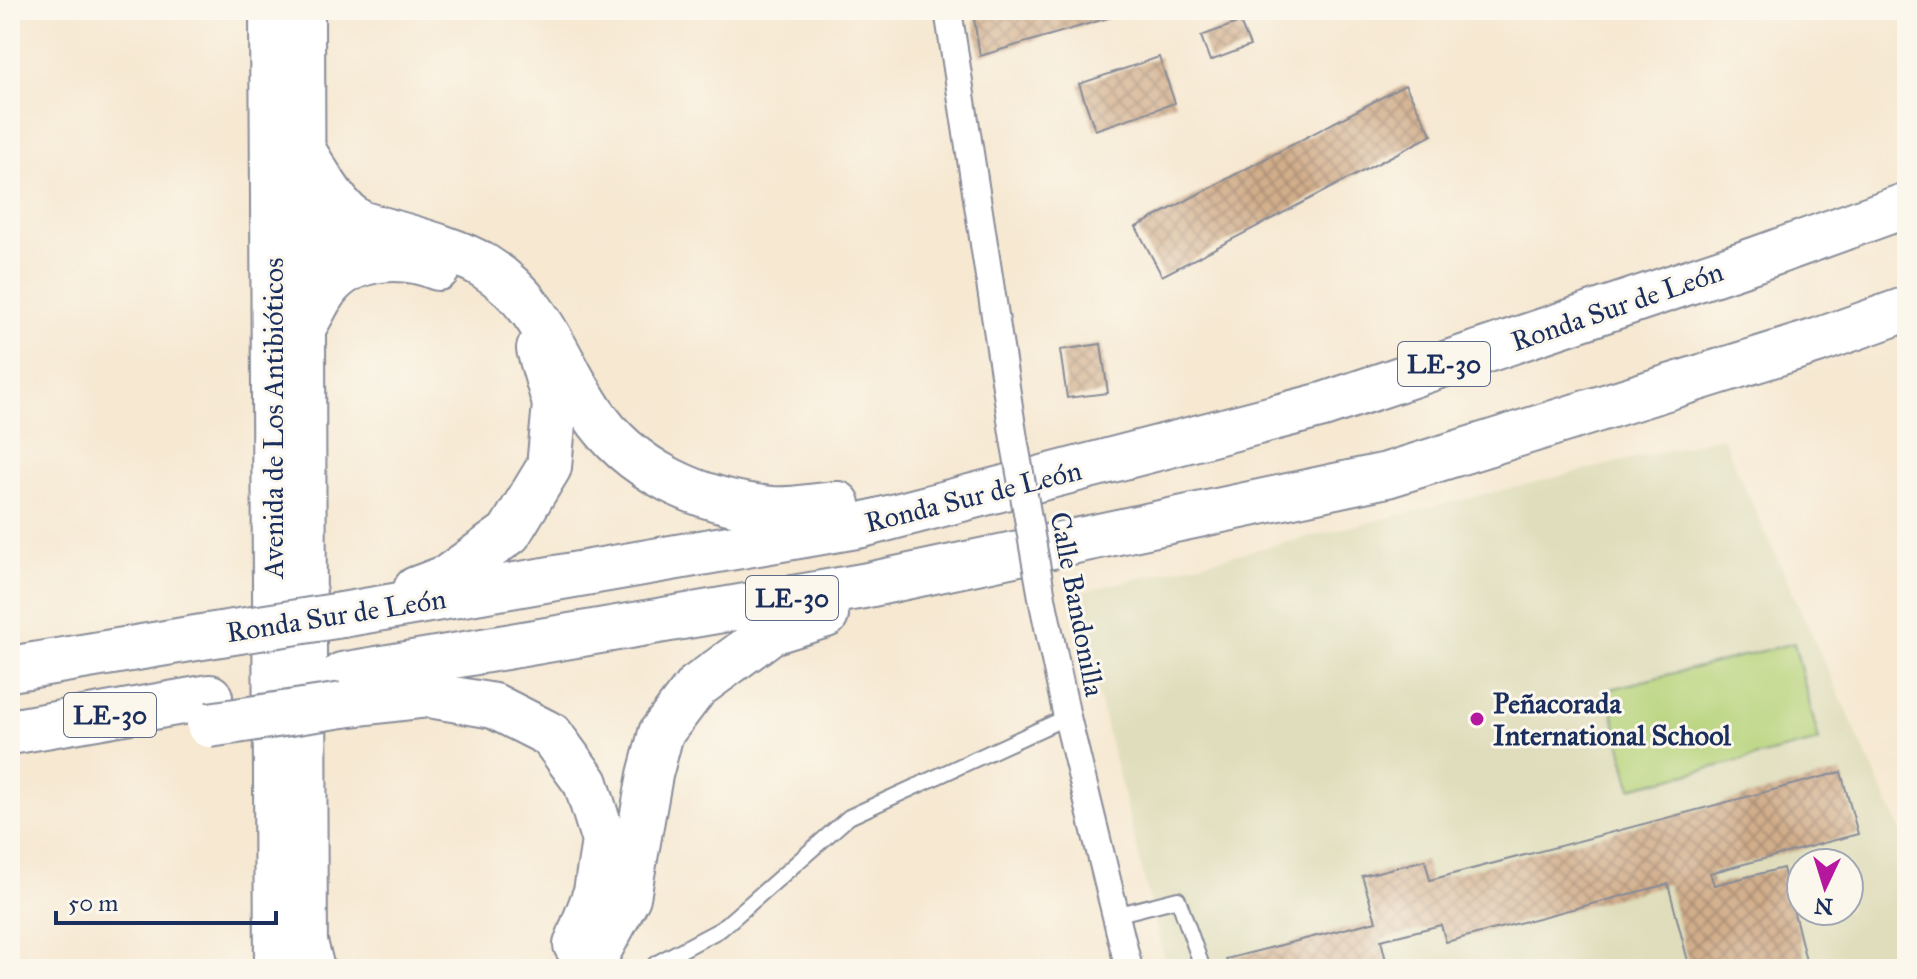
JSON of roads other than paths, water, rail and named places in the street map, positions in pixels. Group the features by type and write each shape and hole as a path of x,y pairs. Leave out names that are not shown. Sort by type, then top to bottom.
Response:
{"highway":[{"path":"303,150 358,242 390,259 434,266 498,298 541,351 555,404 549,467 509,533 448,577 342,615"},
{"name":"Ronda Sur de León","path":"10,669 862,525 1323,405 1757,259 1907,205"},
{"path":"304,235 331,256 358,242 421,241 484,266 528,301 591,412 626,453 677,485 732,502 774,509 972,496"},
{"path":"304,326 358,242"},
{"name":"Ronda Sur de León","path":"10,732 153,708 210,711 343,690 863,586 1387,475 1817,341 1907,309"},
{"path":"589,969 628,897 650,775 661,733 696,687 771,632 815,618 1387,475"},
{"path":"343,690 429,695 494,706 551,735 586,783 604,841 596,892 580,940 558,969"}],"main road":[{"name":"Avenida de Los Antibióticos","path":"271,10 275,807 298,964"},
{"path":"275,666 289,570 290,277 304,235 290,183 287,10"},
{"name":"Avenida de Los Antibióticos","path":"298,964 304,326 303,10"}],"street":[{"name":"Calle Bandonilla","path":"952,11 1014,439 1043,603 1067,717 1129,969"}],"lane":[{"path":"655,964 721,929 849,817 1067,717"},
{"path":"1115,915 1178,899 1203,969"}],"place":[{"name":"Peñacorada International School","path":"1477,719"}]}
